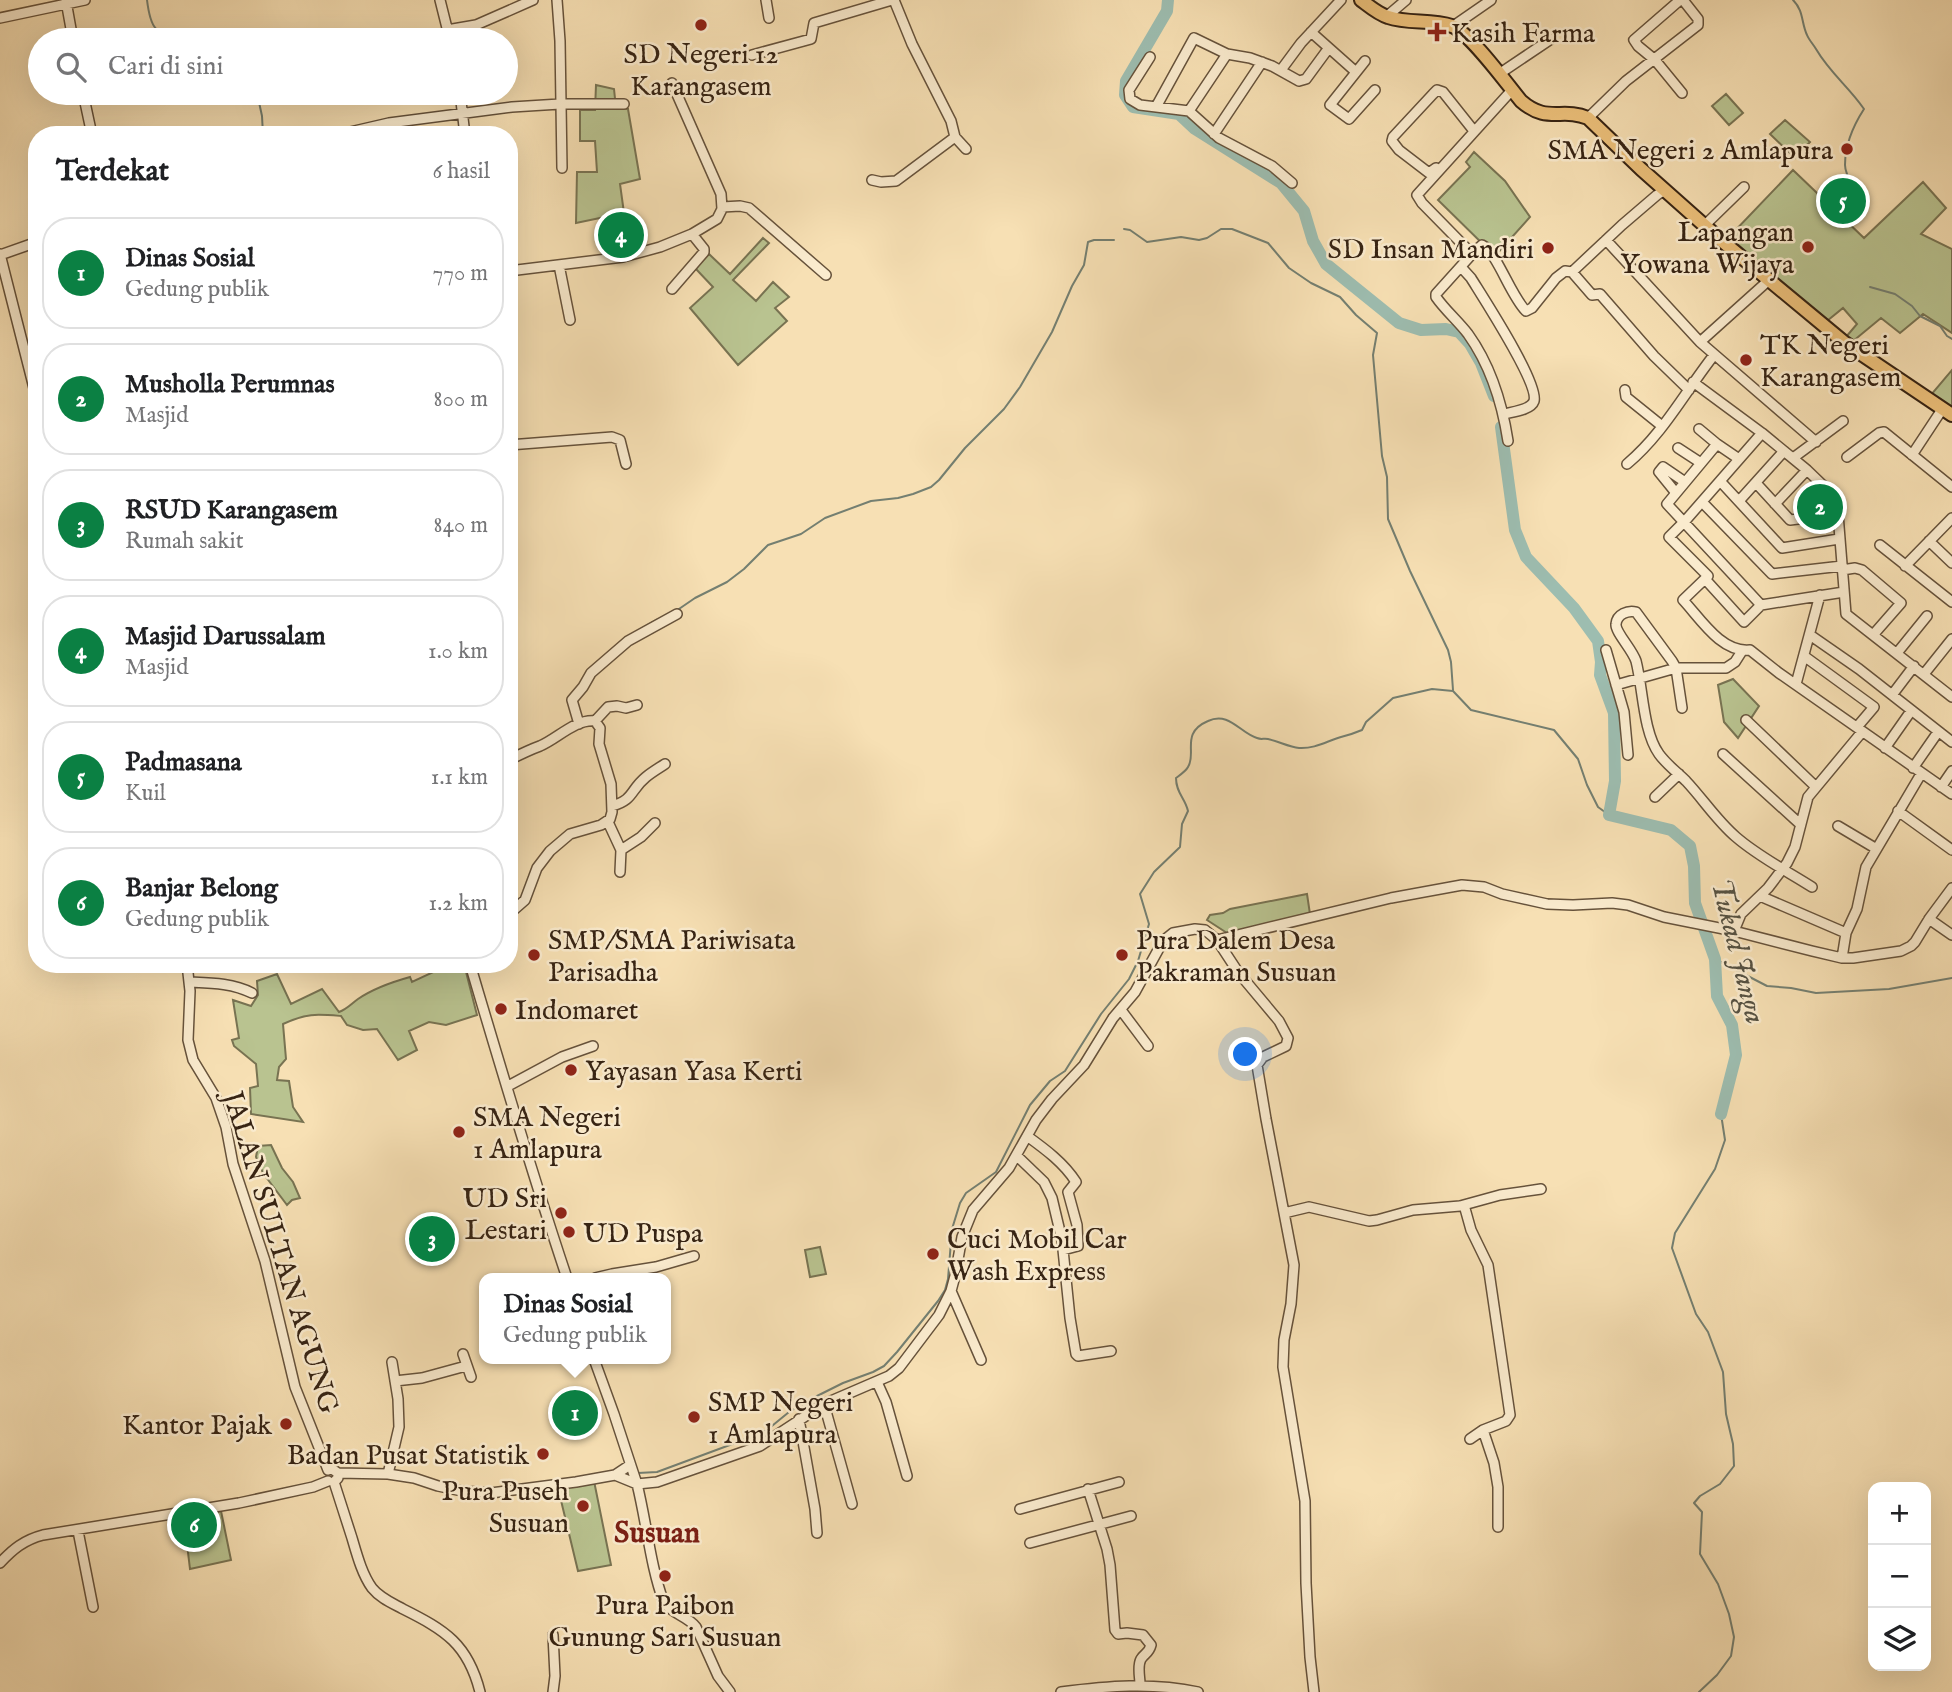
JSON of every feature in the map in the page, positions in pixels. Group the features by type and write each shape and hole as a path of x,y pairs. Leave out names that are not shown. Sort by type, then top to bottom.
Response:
{"highway":[{"path":"1361,0 1386,17 1440,23 1452,27 1470,41 1531,109 1540,114 1588,118 1665,190 1845,343 1947,412"}],"street":[{"path":"0,18 85,0"},
{"path":"440,0 447,28"},
{"path":"468,28 533,0"},
{"path":"557,0 562,168"},
{"path":"766,0 769,18"},
{"path":"752,55 811,39 814,23 893,0 951,121 955,137 966,149"},
{"path":"1281,70 1341,0"},
{"path":"1386,17 1406,0"},
{"path":"1452,27 1491,0"},
{"path":"1588,118 1626,81 1655,60 1698,25 1698,19 1681,0 1634,40 1655,60 1682,93"},
{"path":"66,2 71,28"},
{"path":"1311,32 1356,72"},
{"path":"1156,107 1194,38 1227,54 1262,62 1299,81 1304,80 1328,49"},
{"path":"1499,74 1551,39"},
{"path":"1189,111 1227,54"},
{"path":"1150,57 1132,85 1129,93 1132,102 1189,111 1225,142 1272,166 1292,183"},
{"path":"1364,61 1331,106 1349,119 1375,90"},
{"path":"1214,134 1262,62"},
{"path":"518,270 642,253 692,234 717,219 722,207 721,194 673,83"},
{"path":"1459,148 1430,173 1399,150 1392,141 1437,90 1446,95 1474,131"},
{"path":"1472,254 1417,197 1512,90"},
{"path":"376,126 522,106 624,104"},
{"path":"86,105 90,126"},
{"path":"461,105 464,126"},
{"path":"872,180 896,181 955,137"},
{"path":"1705,225 1744,187"},
{"path":"1508,441 1504,414 1491,373 1480,351 1436,294 1482,245 1489,250 1517,299 1528,311 1556,278 1569,271 1665,190"},
{"path":"722,207 750,208 826,275"},
{"path":"672,289 704,252 704,248 692,234"},
{"path":"1606,240 1700,342 1816,442"},
{"path":"28,246 1,259 28,348"},
{"path":"559,265 570,320"},
{"path":"1461,267 1471,278 1517,355 1533,394 1534,401 1529,406 1504,414"},
{"path":"1569,271 1592,295 1600,294 1654,356 1691,386 1762,433 1833,495 1838,514 1846,614 1952,696"},
{"path":"1700,342 1769,280"},
{"path":"1626,464 1681,404 1714,355"},
{"path":"1625,390 1626,397 1662,426"},
{"path":"1912,455 1947,412"},
{"path":"1793,458 1843,421"},
{"path":"1699,429 1740,459"},
{"path":"1847,457 1882,432 1889,434 1952,487"},
{"path":"1762,433 1669,537 1708,576 1683,600 1721,640 1742,651 1750,650 1952,794"},
{"path":"518,444 612,436 620,440 626,464"},
{"path":"1717,444 1667,504 1761,605"},
{"path":"1678,448 1701,463"},
{"path":"1739,501 1784,451"},
{"path":"1676,493 1659,472 1663,467 1685,482"},
{"path":"1775,504 1807,470"},
{"path":"1720,481 1782,548 1839,539"},
{"path":"1756,483 1790,520 1838,514"},
{"path":"1702,502 1772,574 1842,568 1862,570 1901,603 1873,635"},
{"path":"1905,566 1952,518"},
{"path":"1930,541 1952,563"},
{"path":"1880,545 1952,602"},
{"path":"1705,579 1744,622 1761,605 1844,592"},
{"path":"1796,684 1820,595"},
{"path":"1682,708 1676,668 1636,611 1621,615 1616,627 1632,652 1655,748 1734,835 1759,855 1812,887"},
{"path":"579,724 572,700 591,673 628,641 677,614"},
{"path":"1897,653 1927,616"},
{"path":"1810,635 1952,742"},
{"path":"1924,674 1952,639"},
{"path":"1606,650 1624,712 1628,755"},
{"path":"1616,685 1676,668 1726,668 1735,662 1742,651"},
{"path":"1734,931 1741,914 1783,869 1795,846 1808,797 1860,730 1874,707 1804,656"},
{"path":"1892,695 1914,666"},
{"path":"595,721 610,706 626,708 638,705"},
{"path":"1885,748 1911,711"},
{"path":"518,754 540,746 588,720 595,721 600,728 599,744 611,784 612,806 608,822 570,834 550,852 537,868 525,900 518,906"},
{"path":"1746,720 1816,787"},
{"path":"1842,958 1846,933 1857,909 1866,867 1938,732"},
{"path":"1723,754 1800,824"},
{"path":"612,806 624,802 645,778 665,764"},
{"path":"1941,788 1952,771"},
{"path":"1655,797 1679,774"},
{"path":"1898,811 1952,850"},
{"path":"608,822 621,850 620,872"},
{"path":"621,850 641,837 655,823"},
{"path":"1838,826 1875,848"},
{"path":"1217,940 1391,898 1462,885 1484,887 1547,904 1628,905 1842,958 1906,949 1915,942 1952,888"},
{"path":"1760,896 1846,933"},
{"path":"1929,919 1952,934"},
{"path":"615,1475 637,1484 657,1482 747,1451 768,1441 824,1404 877,1382 899,1368 939,1315 951,1291 968,1219 973,1210 1000,1180 1017,1156 1036,1120 1052,1099 1084,1065 1106,1029 1135,992 1167,936 1195,929 1205,930 1217,940 1238,972 1279,1021 1288,1038 1286,1046 1263,1057 1258,1065 1294,1265 1283,1367 1305,1501 1306,1583 1314,1692"},
{"name":"JALAN SULTAN AGUNG","path":"188,973 190,1049 193,1060 216,1098 223,1116 233,1164 265,1261 295,1387 331,1477 358,1558 373,1589 384,1599 422,1619 459,1646 472,1666 480,1692"},
{"path":"473,973 508,1086 524,1149 564,1273"},
{"path":"189,982 225,984 252,993"},
{"path":"1121,1010 1148,1046"},
{"path":"508,1086 562,1057 593,1046"},
{"path":"1027,1136 1046,1150 1076,1182 1068,1192 1077,1225 1078,1245 1076,1248 1063,1250"},
{"path":"1017,1156 1048,1188 1063,1250 1076,1354 1078,1356 1111,1351"},
{"path":"1284,1213 1309,1207 1369,1221 1413,1210 1464,1205 1500,1195 1541,1189"},
{"path":"1464,1205 1471,1230 1488,1265 1510,1415 1506,1421 1483,1430 1470,1439"},
{"path":"619,1273 694,1256"},
{"path":"951,1291 981,1360"},
{"path":"463,1354 471,1377"},
{"path":"387,1474 399,1427 392,1362"},
{"path":"596,1364 637,1484 650,1553 664,1604 696,1627 718,1676 730,1692"},
{"path":"395,1381 422,1378 466,1366"},
{"path":"877,1382 886,1402 907,1476"},
{"path":"824,1404 852,1504"},
{"path":"799,1419 817,1533"},
{"path":"1483,1430 1494,1463 1498,1487 1498,1527"},
{"path":"0,1563 18,1545 43,1535 239,1503 313,1487 331,1477 387,1474 414,1478 448,1489 480,1493 540,1488 615,1475 630,1465"},
{"path":"1020,1509 1119,1482"},
{"path":"1088,1489 1110,1565 1116,1633 1139,1634 1151,1644 1139,1664 1140,1684"},
{"path":"1030,1543 1130,1517"},
{"path":"78,1531 93,1607"},
{"path":"553,1636 553,1692"},
{"path":"1061,1692 1140,1684 1173,1686 1198,1692"}],"green space":[{"path":"596,85 614,89 616,108 628,109 640,179 620,184 624,213 576,223 577,172 597,172 595,141 580,141 580,110 595,110"},
{"path":"1726,94 1743,113 1729,125 1712,106"},
{"path":"1785,120 1810,142 1795,158 1770,134"},
{"path":"1474,152 1505,181 1530,217 1495,256 1438,200 1470,167 1466,162"},
{"path":"1793,170 1864,238 1923,182 1946,208 1921,234 1952,249 1952,333 1923,314 1900,333 1881,318 1852,342 1846,337 1857,324 1843,308 1827,321 1729,237"},
{"path":"763,238 769,243 733,280 756,301 773,282 789,297 775,308 787,321 738,365 690,308 713,287 695,268 709,254 730,274"},
{"path":"1952,370 1952,411 1930,396"},
{"path":"1733,679 1759,706 1738,738 1724,722 1718,685"},
{"path":"1307,894 1310,914 1227,933 1207,920 1210,915 1230,909"},
{"path":"431,973 466,973 477,1015 446,1025 429,1022 409,1031 417,1050 398,1060 377,1029 363,1030 347,1025 341,1016 312,1015 283,1024 286,1059 279,1067 277,1080 289,1081 293,1107 303,1122 251,1114 250,1088 258,1086 256,1064 234,1046 232,1040 239,1038 233,1000 251,1006 258,995 257,981 277,974 291,1004 322,989 339,1012 383,986 410,977 412,982"},
{"path":"271,1145 300,1198 287,1205 263,1173 256,1157 258,1146"},
{"path":"820,1247 826,1274 810,1277 805,1250"},
{"path":"594,1481 611,1565 578,1571 558,1488"},
{"path":"221,1511 231,1560 190,1569 184,1519"}],"waterway":[{"path":"147,0 156,28"},
{"name":"Tukad Janga","path":"1168,0 1167,11 1126,81 1125,95 1133,107 1179,114 1195,129 1281,183 1304,211 1313,241 1326,264 1399,323 1421,330 1446,329 1459,332 1481,363 1494,396"},
{"path":"1793,0 1799,8 1810,40 1864,109 1850,136 1845,158 1846,170 1858,202 1851,215"},
{"path":"260,105 263,126"},
{"path":"1124,229 1147,242 1181,237 1199,240 1221,229 1232,229 1268,243 1289,268 1311,283 1340,297 1377,333 1373,355 1382,456 1387,477 1388,519 1448,650 1453,690"},
{"path":"676,611 727,582 768,545 801,534 825,518 871,501 898,498 931,487 1004,409 1020,387 1052,332 1084,265 1088,242 1114,240"},
{"path":"1870,287 1895,294 1912,306 1920,316 1940,326 1952,339"},
{"name":"Tukad Janga","path":"1501,427 1515,530 1526,557 1574,608 1598,641 1600,675 1614,713 1615,781 1609,815 1671,830 1690,846 1694,866 1695,903 1715,959 1717,996 1732,1025 1736,1055 1721,1114"},
{"path":"642,628 658,619"},
{"path":"638,1473 657,1472 754,1436 817,1396 884,1366 938,1301 948,1279 952,1229 960,1203 966,1193 996,1172 1030,1105 1050,1081 1065,1071 1101,1014 1129,979 1138,961 1149,924 1140,894 1154,872 1180,847 1182,824 1188,811 1177,788 1176,778 1188,767 1192,737 1199,726 1208,721 1222,719 1259,739 1305,748 1362,730 1366,722 1393,698 1432,689 1453,691 1471,710 1554,730 1578,759 1598,807 1609,815"},
{"path":"1715,959 1767,986 1816,993 1889,989 1952,978"},
{"name":"Tukad Janga","path":"1699,1692 1717,1675 1731,1656 1734,1637 1718,1584 1700,1554 1702,1512 1694,1503 1700,1496 1720,1484 1734,1466 1733,1444 1726,1414 1723,1372 1708,1332 1696,1314 1672,1248 1675,1233 1715,1169 1725,1140 1721,1114"}],"place":[{"name":"SD Negeri 12 Karangasem","path":"701,25"},
{"name":"Kasih Farma","path":"1437,32"},
{"name":"SMA Negeri 2 Amlapura","path":"1847,149"},
{"name":"Padmasana","path":"1843,201"},
{"name":"Masjid Darussalam","path":"621,235"},
{"name":"Lapangan Yowana Wijaya","path":"1808,247"},
{"name":"SD Insan Mandiri","path":"1548,248"},
{"name":"TK Negeri Karangasem","path":"1746,360"},
{"name":"Musholla Perumnas","path":"1820,507"},
{"name":"SMP/SMA Pariwisata Parisadha","path":"534,955"},
{"name":"Pura Dalem Desa Pakraman Susuan","path":"1122,955"},
{"name":"Indomaret","path":"501,1009"},
{"name":"Yayasan Yasa Kerti","path":"571,1070"},
{"name":"SMA Negeri 1 Amlapura","path":"459,1132"},
{"name":"UD Sri Lestari","path":"561,1213"},
{"name":"UD Puspa","path":"569,1232"},
{"name":"RSUD Karangasem","path":"432,1239"},
{"name":"Cuci Mobil Car Wash Express","path":"933,1254"},
{"name":"Dinas Sosial","path":"575,1413"},
{"name":"SMP Negeri 1 Amlapura","path":"694,1417"},
{"name":"Kantor Pajak","path":"286,1424"},
{"name":"Badan Pusat Statistik","path":"543,1454"},
{"name":"Pura Puseh Susuan","path":"583,1506"},
{"name":"Banjar Belong","path":"194,1525"},
{"name":"Pura Paibon Gunung Sari Susuan","path":"665,1576"}],"district":[{"name":"Susuan","path":"657,1532"}]}
